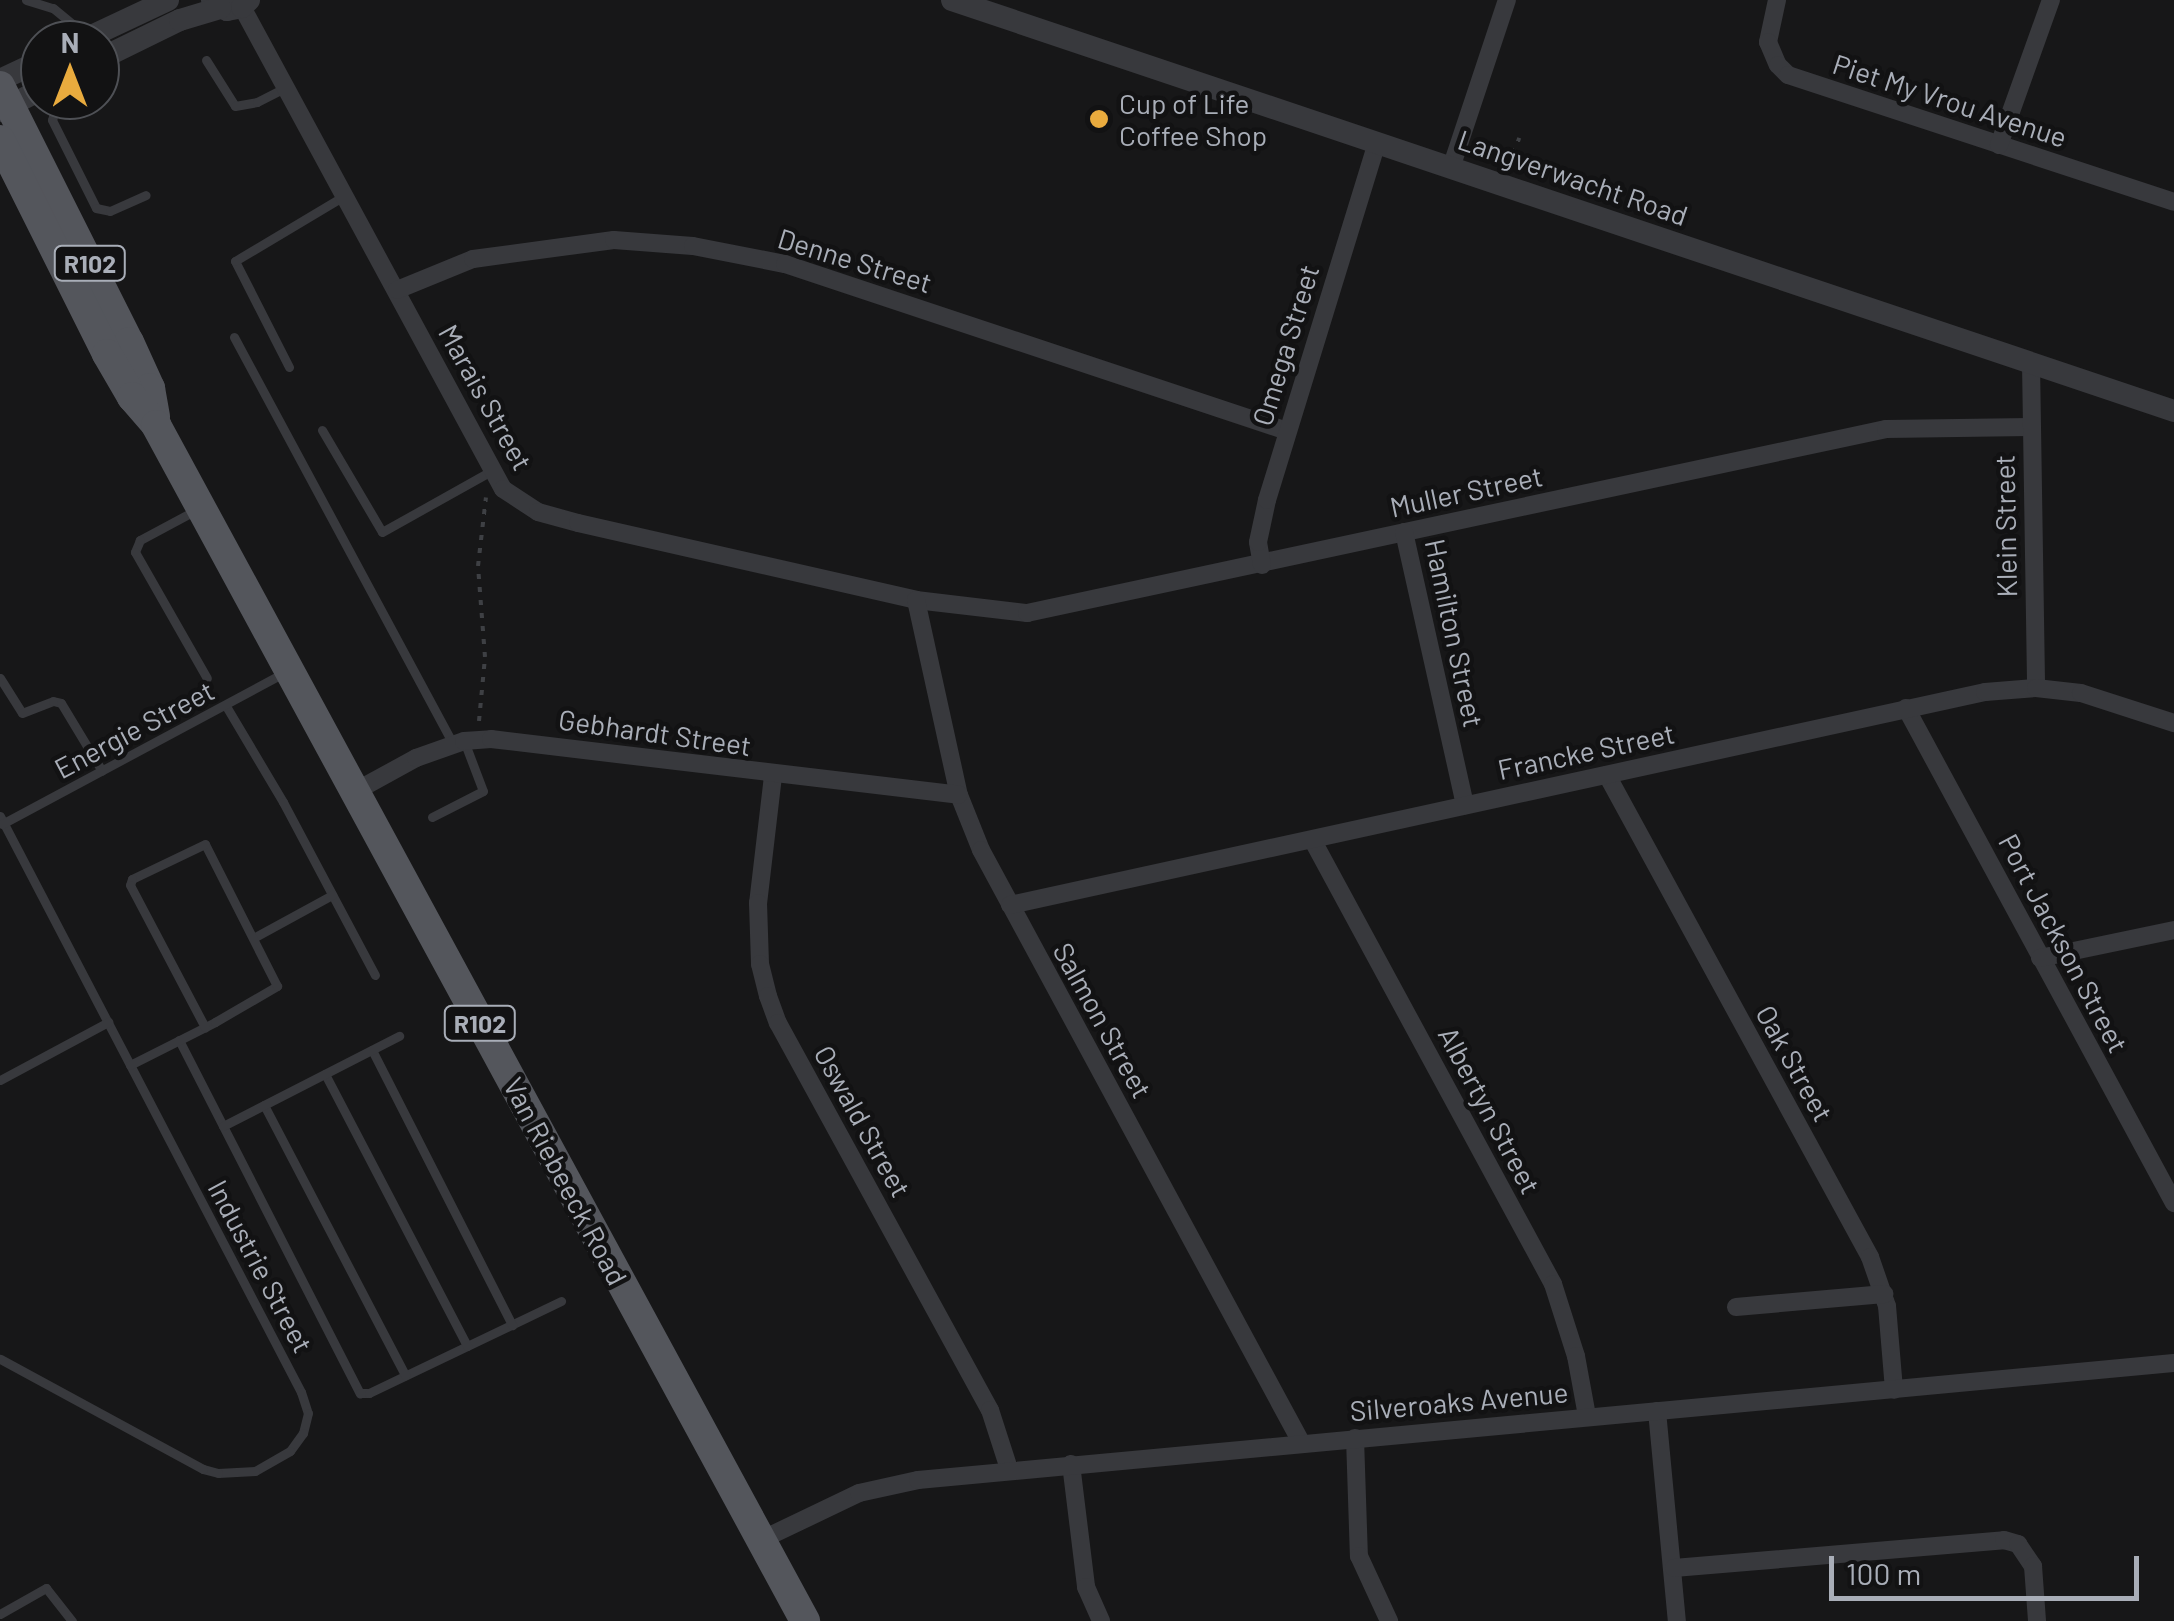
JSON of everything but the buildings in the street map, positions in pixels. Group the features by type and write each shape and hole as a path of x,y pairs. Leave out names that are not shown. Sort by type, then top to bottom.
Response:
{"main road":[{"name":"Van Riebeeck Road","path":"3,96 129,342 150,388 156,424"},
{"name":"Van Riebeeck Road","path":"0,140 107,354 132,397 156,424 804,1621"}],"street":[{"path":"120,31 168,0"},
{"name":"Langverwacht Road","path":"952,0 2174,411"},
{"path":"1451,168 1507,0"},
{"name":"Piet My Vrou Avenue","path":"1777,0 1768,42 1772,56 1788,75 2174,202"},
{"path":"1998,145 2051,0"},
{"path":"120,40 231,4"},
{"name":"Marais Street","path":"231,4 286,87 502,489 538,512 916,600"},
{"name":"Omega Street","path":"1262,566 1258,542 1287,432 1377,142"},
{"name":"Denne Street","path":"397,290 473,259 614,240 693,246 785,264 1287,432"},
{"name":"Klein Street","path":"2030,363 2036,688"},
{"name":"Muller Street","path":"916,600 1027,613 1262,566 1886,429 2030,426"},
{"name":"Hamilton Street","path":"1404,532 1465,805"},
{"name":"Salmon Street","path":"916,600 959,795 1010,905 1302,1444"},
{"name":"Francke Street","path":"1010,905 1984,692 2036,688 2081,693 2174,723"},
{"name":"Port Jackson Street","path":"1906,708 2174,1203"},
{"name":"Gebhardt Street","path":"354,792 416,758 459,743 527,742 773,776 959,795"},
{"name":"Oak Street","path":"1607,775 1870,1257 1884,1294 1894,1390"},
{"name":"Oswald Street","path":"773,776 758,902 760,964 768,996 778,1023 990,1410 1008,1469"},
{"name":"Albertyn Street","path":"1313,841 1553,1284 1576,1356 1587,1416"},
{"path":"2040,958 2174,930"},
{"path":"1736,1308 1884,1294"},
{"name":"Silveroaks Avenue","path":"761,1540 820,1509 885,1486 1008,1469 2174,1364"},
{"path":"1657,1410 1677,1621"},
{"path":"1356,1438 1360,1556 1389,1621"},
{"path":"1071,1464 1086,1587 1101,1621"},
{"path":"1674,1568 2004,1540 2018,1544 2033,1566 2037,1621"}],"lane":[{"path":"26,0 52,8 65,20"},
{"path":"206,60 235,106 256,102 286,87"},
{"path":"52,120 96,208 110,212 146,194"},
{"path":"290,367 235,261 345,195"},
{"path":"234,336 483,790 432,817"},
{"path":"322,430 382,532 493,470"},
{"path":"201,508 140,540 135,552 207,678"},
{"name":"Energie Street","path":"1,822 289,670"},
{"path":"0,678 22,713 53,701 61,703 102,771"},
{"path":"226,706 375,975"},
{"name":"Industrie Street","path":"0,1359 203,1469 255,1471 290,1452 303,1432 308,1413 301,1392 1,822"},
{"path":"130,1065 205,1027 276,989 255,937 205,844 132,879 131,890 205,1027"},
{"path":"255,937 332,895"},
{"path":"0,1080 108,1022"},
{"path":"223,1126 400,1036"},
{"path":"179,1040 356,1390 369,1393 561,1301"},
{"path":"372,1050 512,1325"},
{"path":"325,1074 467,1346"},
{"path":"264,1105 406,1376"},
{"path":"0,1614 46,1588 54,1592 72,1621"}],"path":[{"path":"1506,172 1519,138"},
{"path":"478,722 485,657 478,566 486,492"}],"place":[{"name":"Cup of Life Coffee Shop","path":"1099,119"}]}
